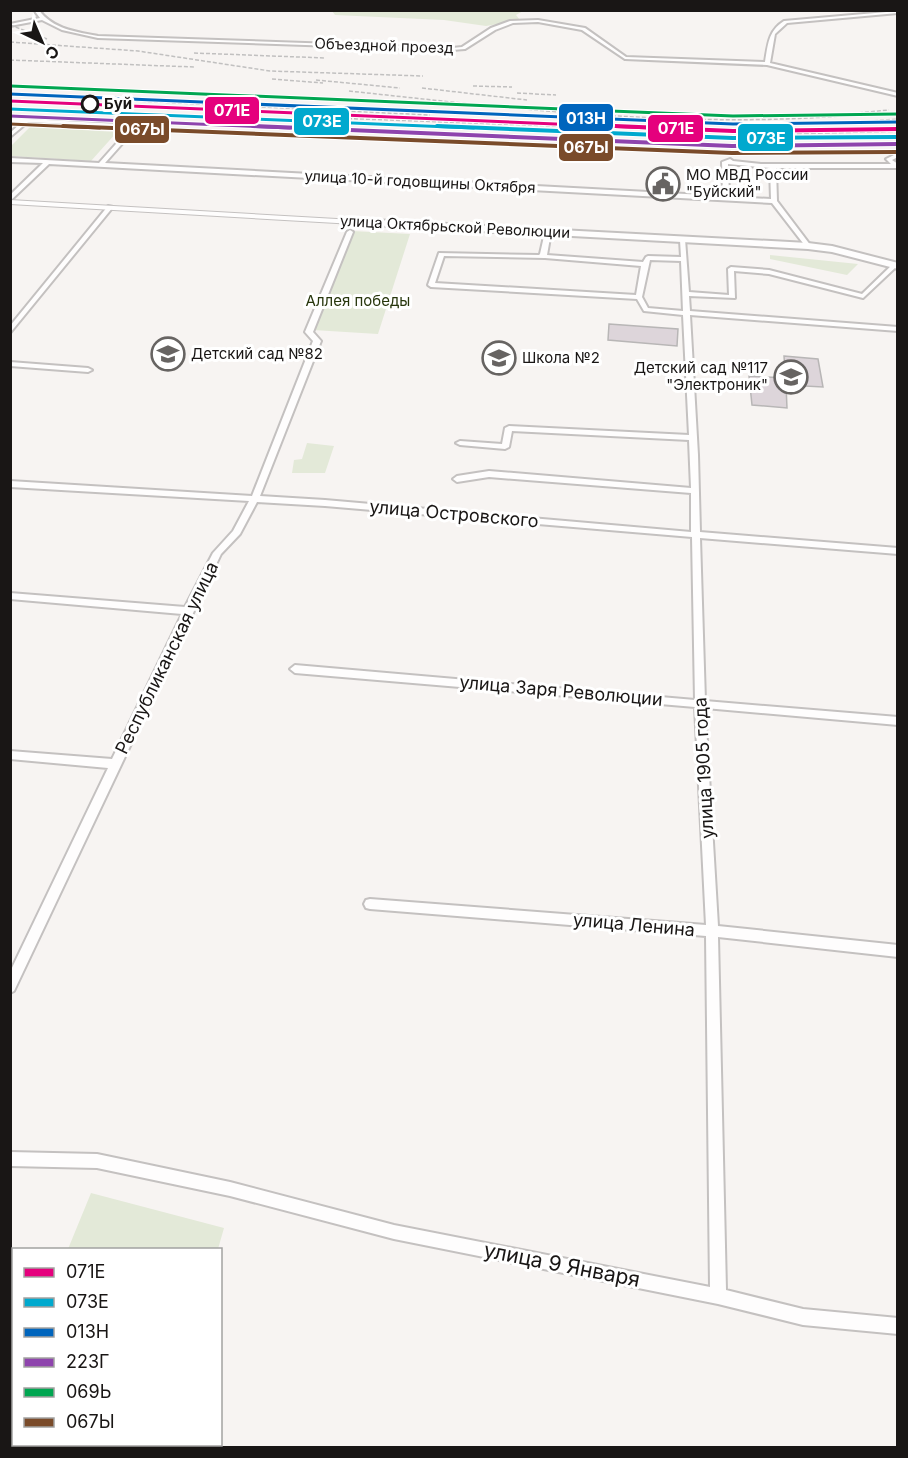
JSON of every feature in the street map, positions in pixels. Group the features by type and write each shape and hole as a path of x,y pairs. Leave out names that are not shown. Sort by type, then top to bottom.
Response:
{"main road":[{"name":"улица Октябрьской Революции","path":"354,222 808,246 832,249 896,265"}],"street":[{"path":"12,25 42,19 36,10"},
{"path":"767,64 771,34 778,26 786,22 897,12"},
{"name":"Объездной проезд","path":"42,19 72,32 98,37 452,50 463,48 484,34 512,22 538,21 584,29 625,58 767,64 897,95"},
{"path":"10,120 135,126 101,164"},
{"path":"10,136 26,121"},
{"path":"896,166 889,159 897,155"},
{"path":"725,162 736,159"},
{"name":"улица 10-й годовщины Октября","path":"10,160 774,201"},
{"path":"10,201 48,162"},
{"path":"725,162 773,166 896,166"},
{"path":"725,162 726,198"},
{"path":"773,166 774,201 808,246"},
{"name":"улица Октябрьской Революции","path":"10,201 354,222"},
{"path":"10,331 110,207"},
{"name":"Республиканская улица","path":"10,987 15,967 116,764 188,611 218,553 237,532 255,498 317,341 309,332 350,232"},
{"path":"542,256 548,232"},
{"name":"улица 1905 года","path":"683,240 693,438 700,702 712,931 718,1296"},
{"path":"639,297 431,285 441,254 542,256 645,264"},
{"path":"684,259 648,258 639,297 646,310 897,329"},
{"path":"686,294 733,297 731,269 769,272 863,296 896,265"},
{"path":"10,364 88,370"},
{"path":"460,443 505,447 509,428 693,438"},
{"path":"457,479 489,474 694,491"},
{"name":"улица Островского","path":"10,484 255,498 897,551"},
{"path":"10,596 188,611"},
{"name":"улица Заря Революции","path":"295,669 700,702 897,721"},
{"path":"10,755 116,764"},
{"name":"улица Ленина","path":"370,904 712,931 897,951"},
{"name":"улица 9 Января","path":"10,1160 97,1161 230,1189 394,1232 718,1296 803,1317 897,1326"}],"green space":[{"path":"332,11 523,11 516,15 520,20 486,26 444,20 335,15"},
{"path":"30,127 117,132 91,161 11,156 11,146"},
{"name":"Аллея победы","path":"352,231 410,234 378,334 313,330"},
{"path":"770,255 858,264 847,275 770,259"},
{"path":"307,443 334,446 325,473 292,473 294,460 302,459"},
{"path":"91,1193 224,1228 218,1248 68,1248"},
{"path":"12,1391 12,1446 155,1446 154,1448 11,1447"}],"building":[{"path":"609,324 678,329 677,346 608,340"},
{"path":"784,356 818,359 823,387 786,385 787,408 752,405 749,376 785,378 786,383"}],"railway":[{"path":"10,25 47,39"},
{"path":"10,42 138,51 270,71 423,76"},
{"path":"194,53 325,58"},
{"path":"10,60 194,67"},
{"path":"272,79 323,83"},
{"path":"316,80 400,88"},
{"path":"473,86 512,87"},
{"path":"422,88 527,100"},
{"path":"349,91 538,110 664,118 728,120 854,115"},
{"path":"517,93 556,95"},
{"path":"10,95 430,115"},
{"path":"847,114 889,110"},
{"path":"306,117 610,128"},
{"path":"844,123 898,119"},
{"path":"573,126 775,134 898,131"}],"transit line":[{"name":"069Ь","path":"11,86 733,116 898,114"},
{"name":"013Н","path":"10,94 733,124 898,122"},
{"name":"071Е","path":"10,101 733,131 898,129"},
{"name":"073Е","path":"10,109 733,138 898,137"},
{"name":"223Г","path":"10,116 732,146 898,144"},
{"name":"067Ы","path":"10,124 732,153 898,152"}],"place":[{"name":"Буй","path":"90,104"},
{"name":"МО МВД России \"Буйский\"","path":"663,184"},
{"name":"Детский сад №82","path":"168,354"},
{"name":"Школа №2","path":"499,358"},
{"name":"Детский сад №117 \"Электроник\"","path":"791,377"}]}
